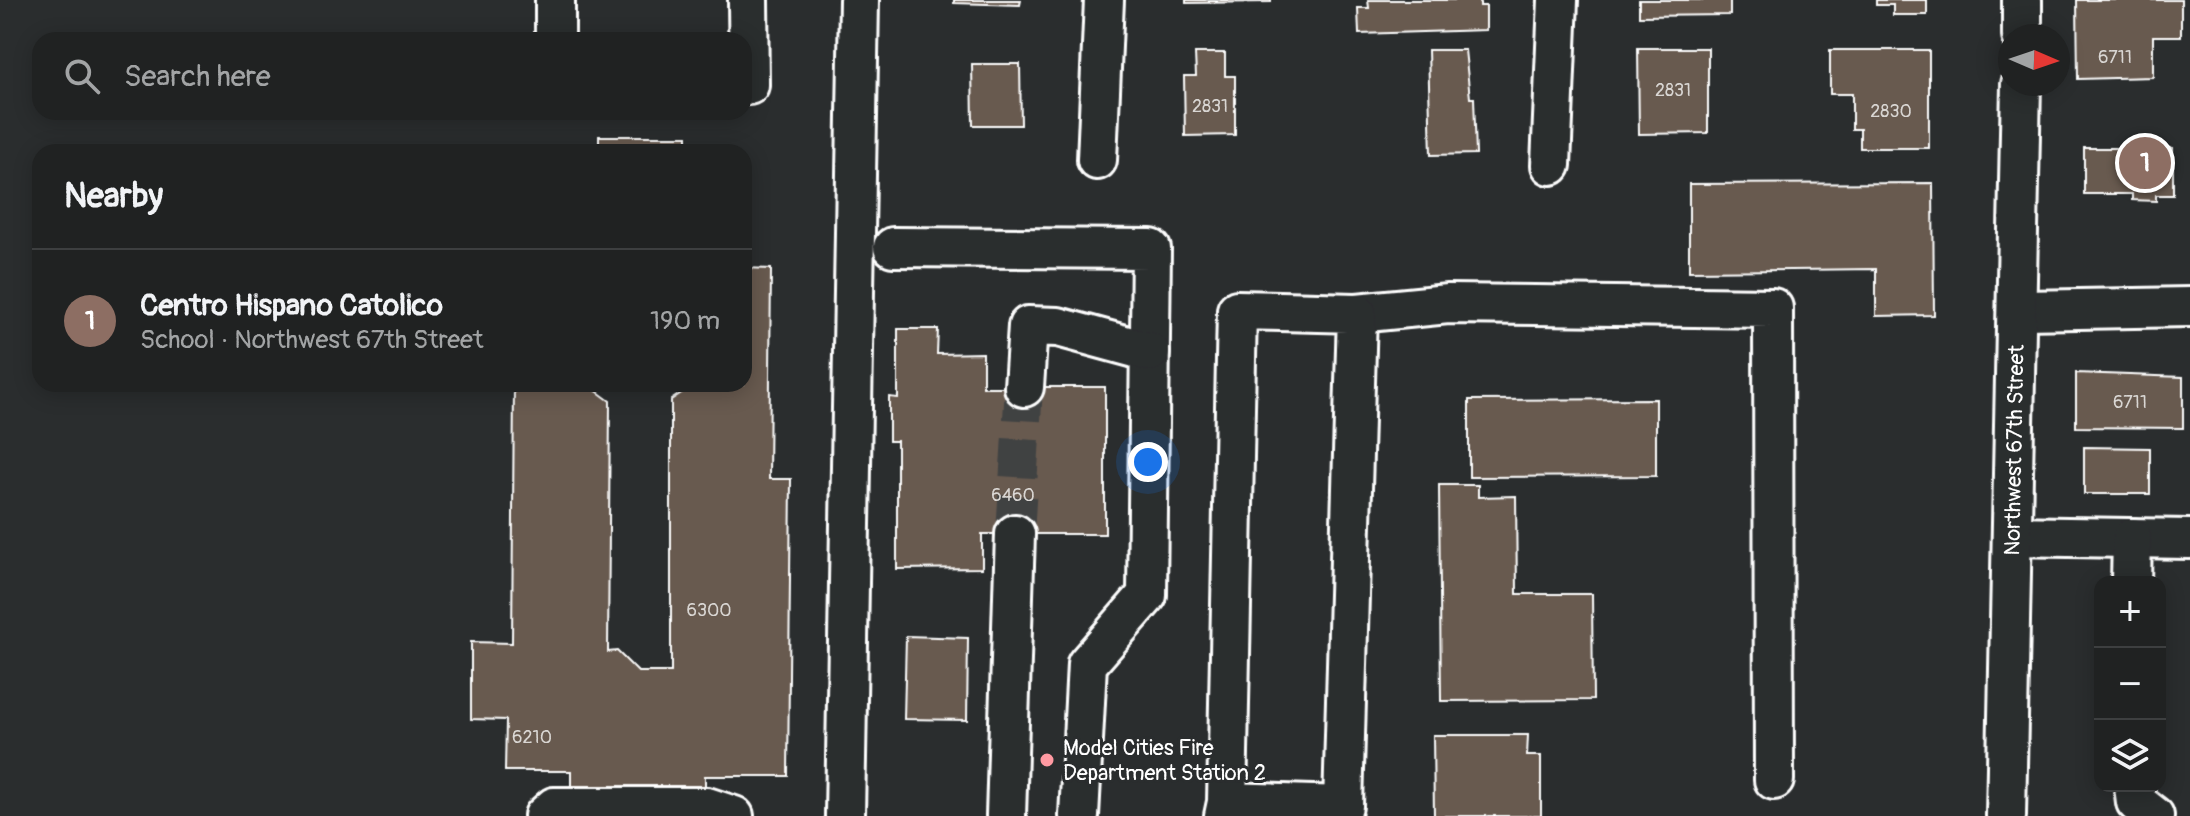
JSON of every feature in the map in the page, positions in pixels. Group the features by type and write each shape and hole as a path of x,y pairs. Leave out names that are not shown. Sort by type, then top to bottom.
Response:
{"street":[{"path":"555,0 555,32"},
{"path":"748,0 748,32"},
{"path":"845,816 859,0"},
{"path":"1097,160 1104,0"},
{"path":"1551,165 1558,0"},
{"path":"2022,0 2022,24"},
{"name":"Northwest 67th Street","path":"2006,816 2021,96"},
{"path":"893,247 1151,249 1147,595 1087,664 1079,816"},
{"path":"1357,313 1343,806 1226,809 1237,310 1357,313 1448,304 1773,308 1774,780"},
{"path":"2017,310 2190,307"},
{"path":"1024,387 1028,326 1058,327 1150,352"},
{"path":"1006,816 1015,534"},
{"path":"2013,536 2190,539"},
{"path":"2131,576 2132,538"},
{"path":"2135,792 2136,802 2154,816"},
{"path":"544,816 554,807 707,807 734,816"}],"building":[{"path":"954,0 1021,0 1020,5 954,3"},
{"path":"1186,0 1271,0 1271,2 1186,3"},
{"path":"1368,0 1480,0 1480,6 1486,6 1486,30 1359,34 1358,8 1369,8"},
{"path":"1639,0 1730,0 1730,15 1639,16"},
{"path":"1876,0 1927,0 1927,15 1893,15 1893,5 1876,5"},
{"path":"2077,0 2181,0 2181,36 2153,36 2153,77 2078,79"},
{"path":"1638,48 1708,48 1708,133 1639,134"},
{"path":"1428,50 1465,50 1470,98 1474,98 1476,154 1431,155"},
{"path":"1830,50 1929,50 1929,148 1860,148 1860,129 1852,129 1852,94 1830,94"},
{"path":"1195,53 1225,53 1225,76 1235,76 1235,135 1185,136 1184,76 1196,76"},
{"path":"972,64 1020,64 1021,125 973,125"},
{"path":"599,136 687,136 687,144 599,144"},
{"path":"2084,148 2173,148 2173,195 2156,195 2156,201 2132,200 2132,194 2084,194"},
{"path":"1933,183 1934,315 1876,316 1876,269 1689,271 1689,184"},
{"path":"752,268 771,269 769,479 791,479 788,776 705,776 705,797 571,796 571,771 505,771 506,720 471,719 471,642 512,643 514,392 598,392 610,401 608,652 617,651 638,672 671,672 671,400 683,392 752,392"},
{"path":"898,329 938,329 937,354 983,353 983,387 1105,387 1105,534 982,534 982,568 897,569 897,441 889,441 889,397 898,398"},
{"path":"2076,373 2183,377 2183,428 2076,427"},
{"path":"1656,399 1656,476 1469,477 1469,400"},
{"path":"2084,447 2150,448 2150,494 2084,494"},
{"path":"1439,485 1478,485 1478,497 1516,496 1517,594 1592,594 1593,700 1441,701"},
{"path":"906,636 968,638 967,720 904,719"},
{"path":"1433,735 1528,735 1527,756 1541,756 1541,816 1434,816"}],"tunnel":[{"path":"1015,534 1024,387"}],"place":[{"name":"Centro Hispano Catolico","path":"2145,163"},
{"name":"Model Cities Fire Department Station 2","path":"1047,760"}]}
